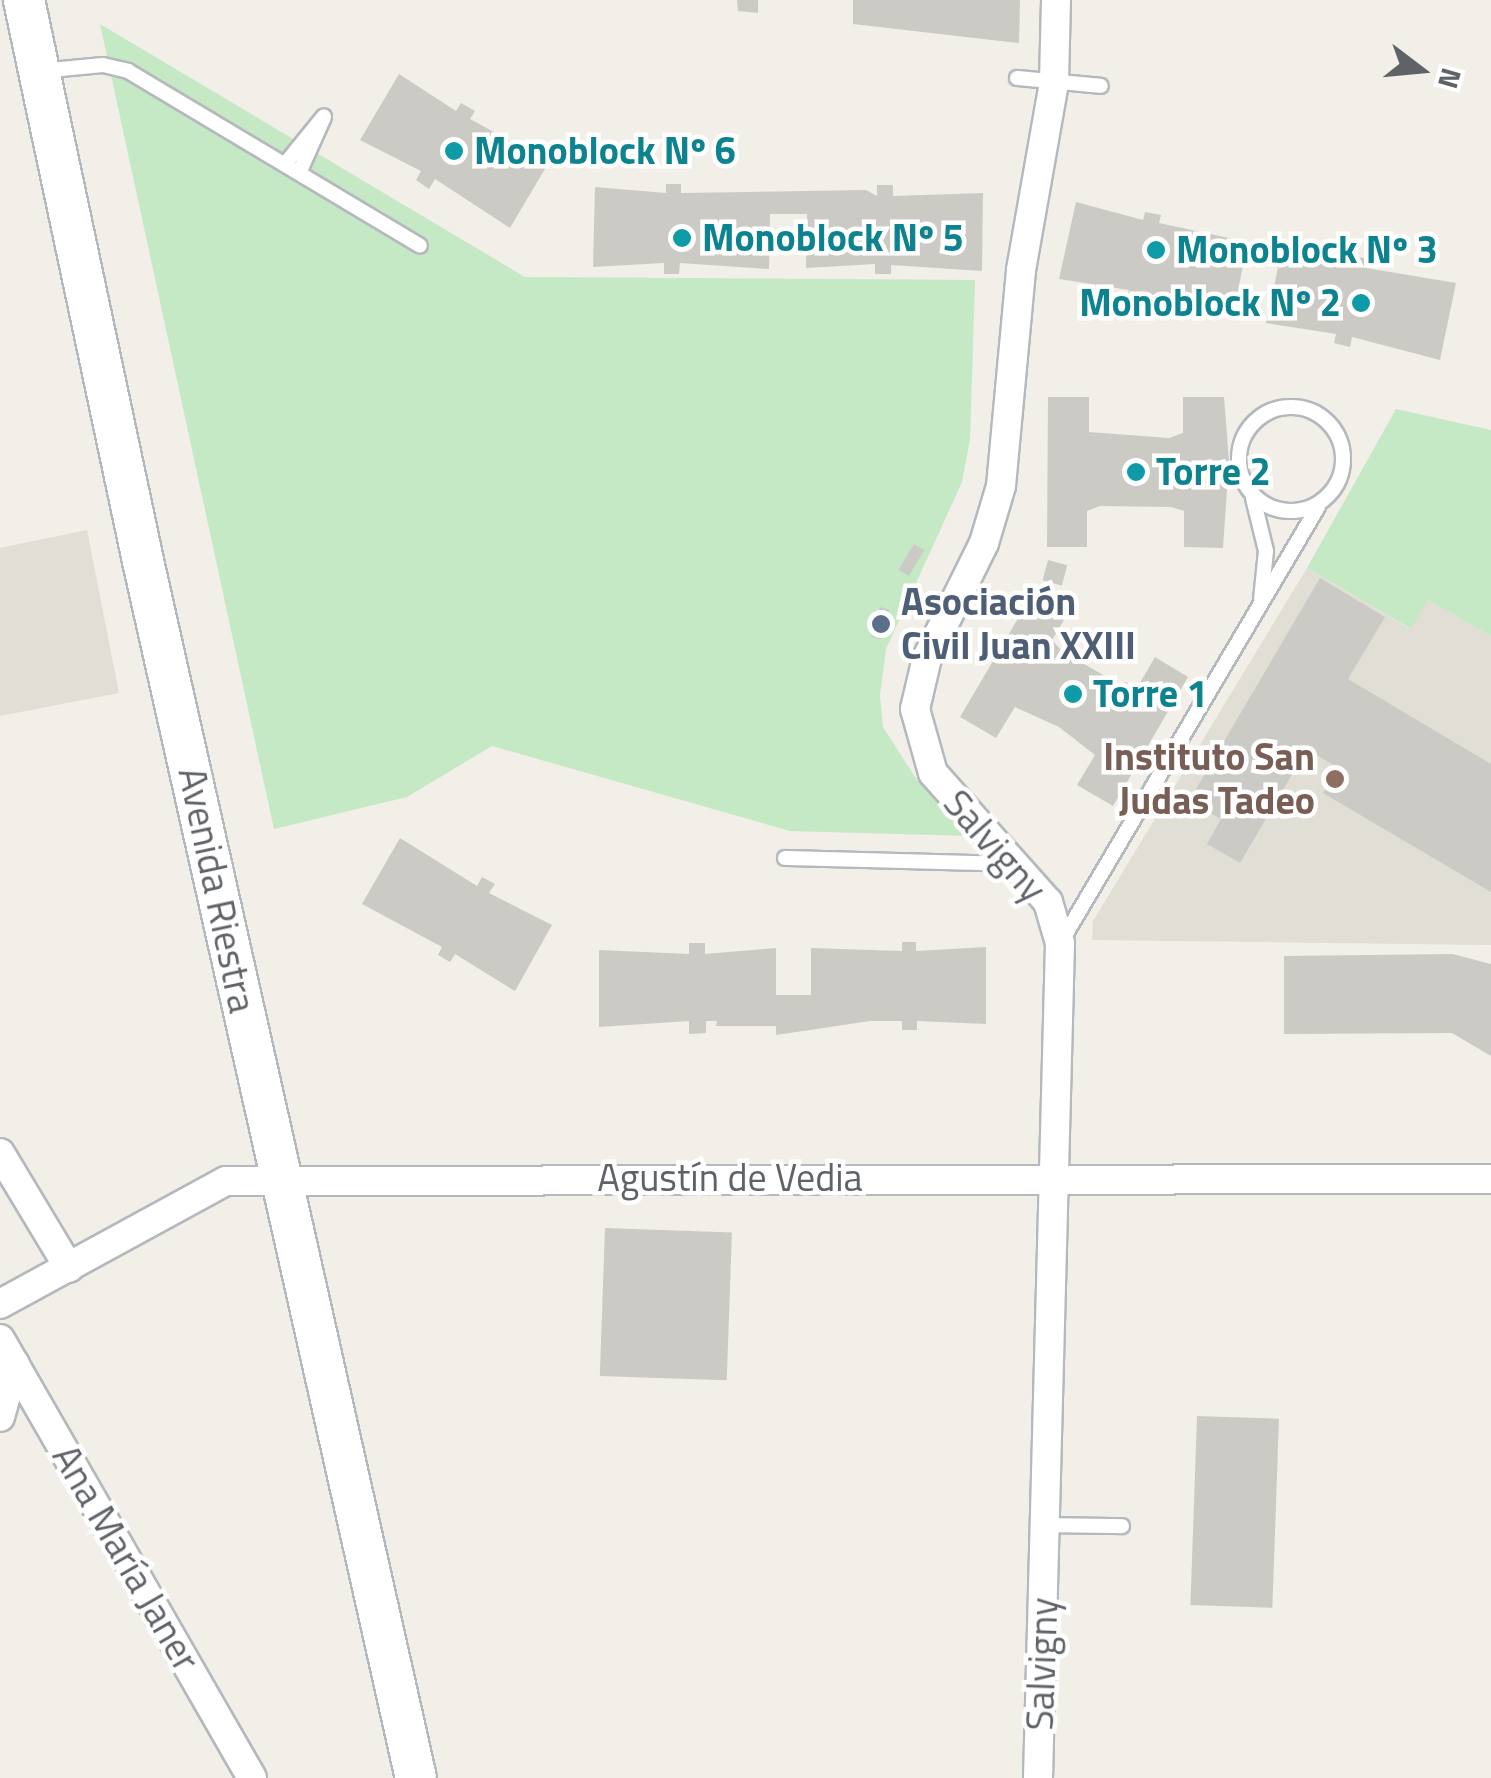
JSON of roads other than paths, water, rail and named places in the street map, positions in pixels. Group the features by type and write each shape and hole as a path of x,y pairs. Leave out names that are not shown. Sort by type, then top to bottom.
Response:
{"main road":[{"name":"Avenida Riestra","path":"24,0 280,1178 416,1778"}],"street":[{"name":"Salvigny","path":"1038,1778 1059,1178 1060,942 1048,902 933,773 915,709 926,658 984,543 1001,486 1022,270 1054,82 1056,0"},
{"path":"0,1153 70,1268"},
{"name":"Agustín de Vedia","path":"0,1304 226,1181 1491,1179"},
{"name":"Ana María Janer","path":"0,1339 252,1778"},
{"path":"0,1417 15,1364"}],"lane":[{"path":"40,71 117,67 293,167 420,246"},
{"path":"1018,78 1100,86"},
{"path":"1060,942 1318,507 1342,458 1338,430 1326,416 1291,404 1258,416 1245,430 1243,483 1253,498 1266,551 1260,604"},
{"path":"1253,498 1284,514 1318,507"},
{"path":"785,858 1018,864"},
{"path":"1048,1525 1122,1526"}],"place":[{"name":"Monoblock Nº 6","path":"454,151"},
{"name":"Monoblock Nº 5","path":"682,238"},
{"name":"Monoblock Nº 3","path":"1156,250"},
{"name":"Monoblock Nº 2","path":"1361,303"},
{"name":"Torre 2","path":"1136,472"},
{"name":"Asociación Civil Juan XXIII","path":"881,624"},
{"name":"Torre 1","path":"1073,694"},
{"name":"Instituto San Judas Tadeo","path":"1335,779"}]}
